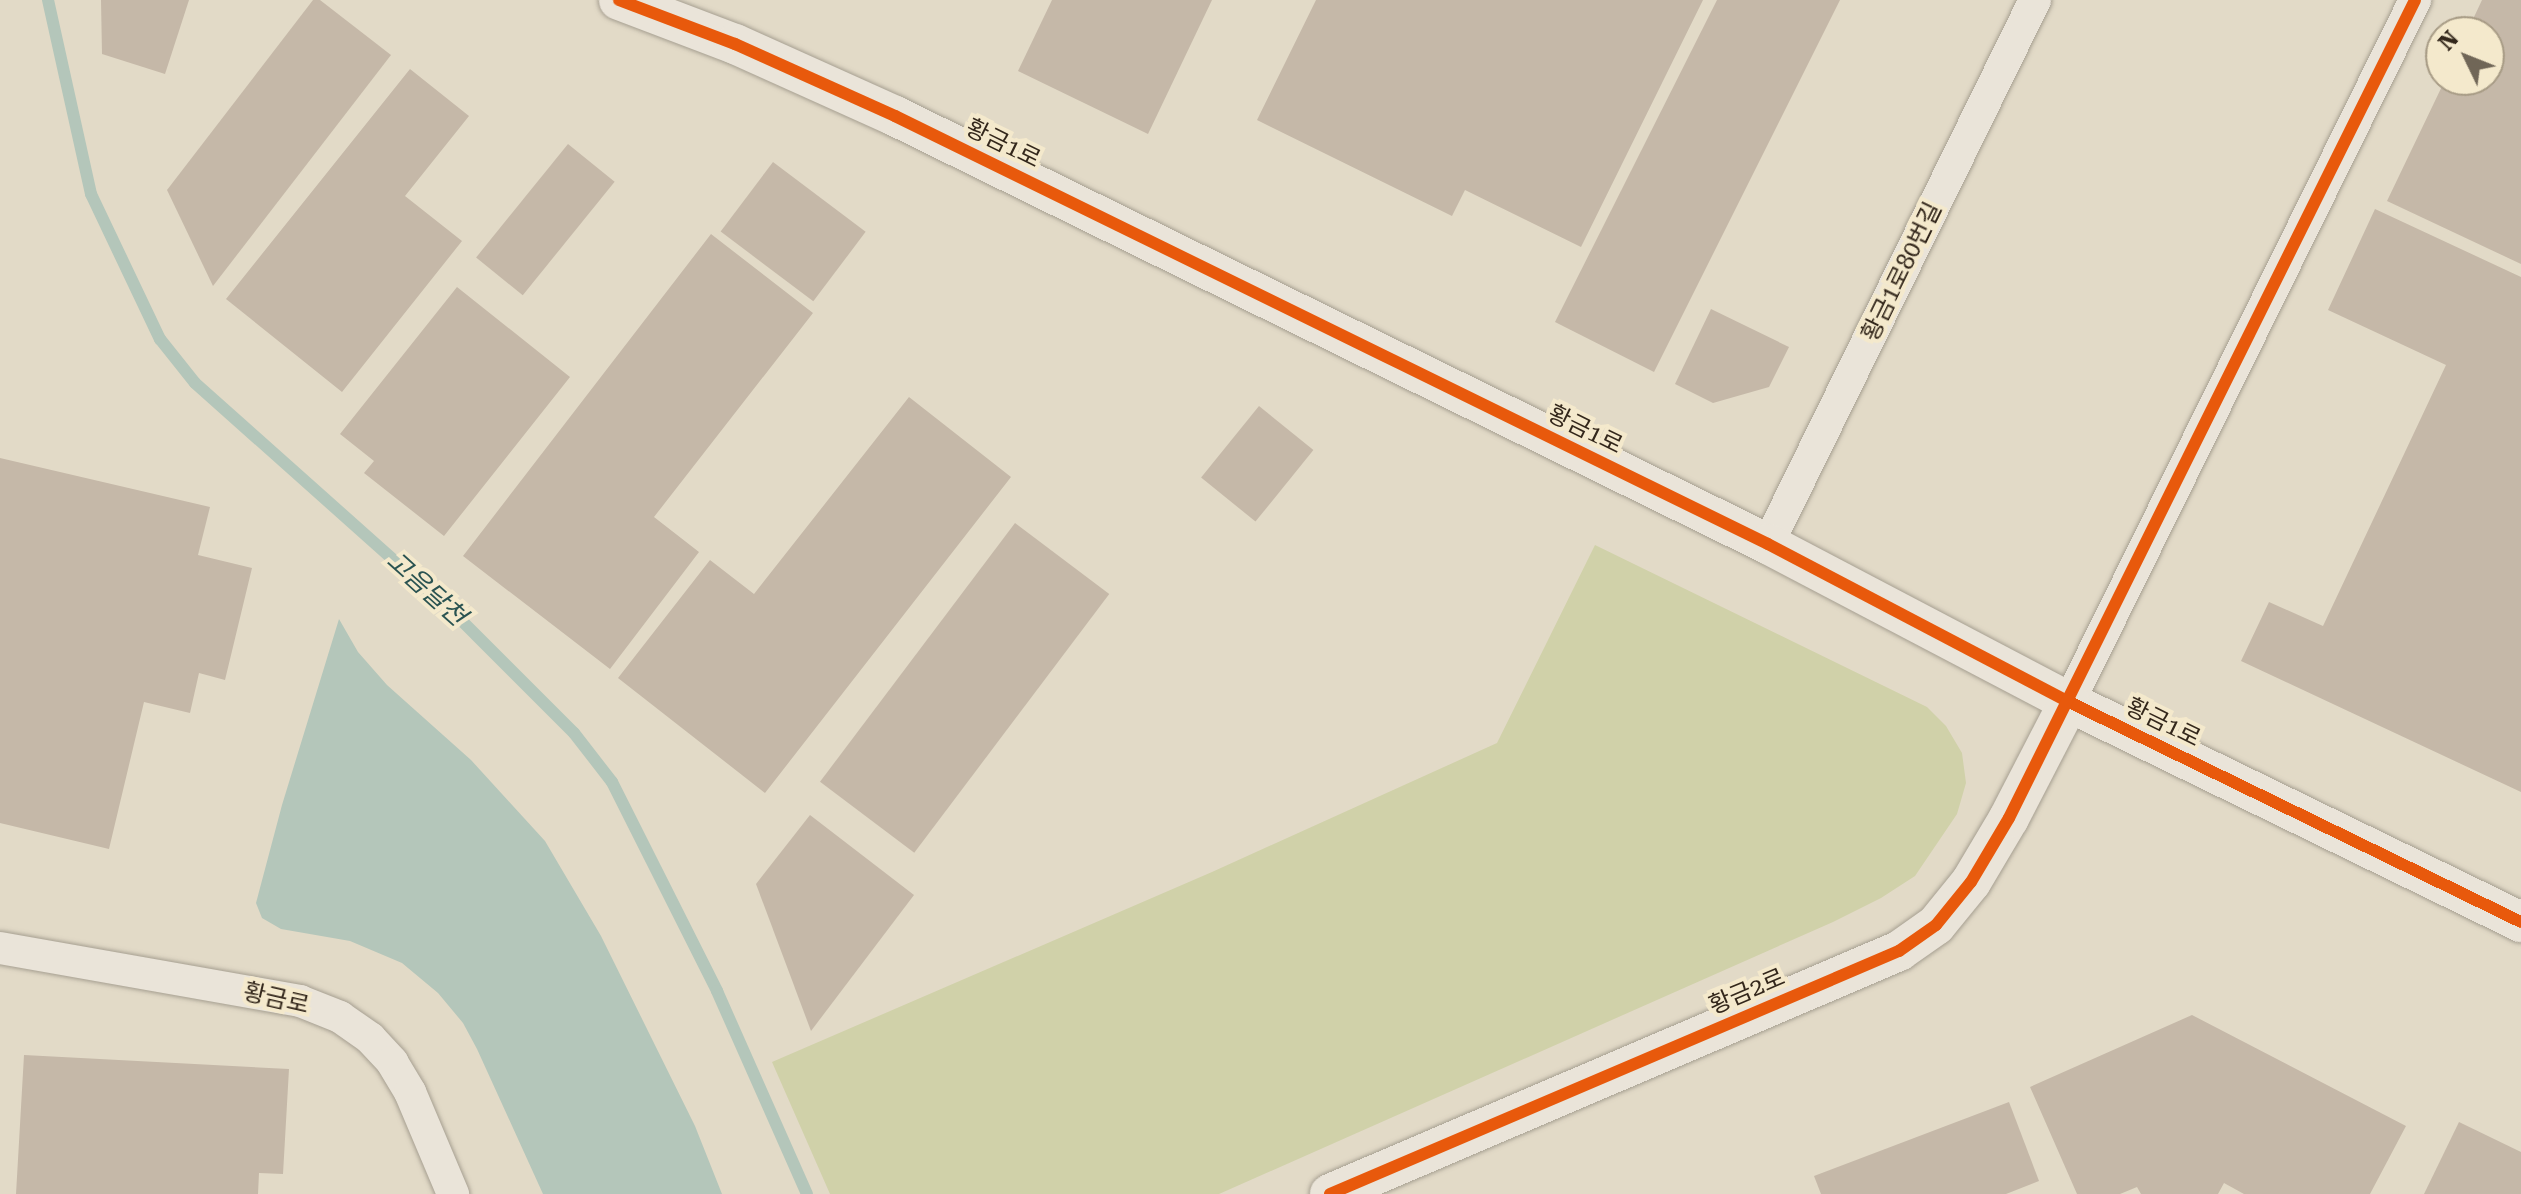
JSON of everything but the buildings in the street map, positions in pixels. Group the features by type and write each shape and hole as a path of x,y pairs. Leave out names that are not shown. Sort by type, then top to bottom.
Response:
{"street":[{"name":"황금1로","path":"619,0 735,44 895,116 1768,544 2069,702 2521,922"},
{"name":"황금1로80번길","path":"1768,544 2035,0"},
{"path":"2069,702 2415,0"},
{"name":"황금2로","path":"1330,1194 1899,951 1936,925 1971,882 2009,818 2069,702"},
{"name":"황금로","path":"0,948 300,1001 340,1017 370,1038 392,1062 410,1092 453,1194"}],"green space":[{"path":"1595,545 1927,707 1946,726 1962,753 1966,783 1957,814 1915,876 1881,898 1833,922 1219,1194 830,1194 772,1062 1212,872 1497,743"}],"shaded area":[{"path":"339,619 358,652 387,685 471,760 545,841 601,936 695,1126 722,1194 543,1194 477,1049 463,1023 438,993 402,963 350,941 281,929 262,918 256,903 282,805"}],"waterway":[{"name":"고음달천","path":"48,0 91,194 160,339 195,383 462,621 574,733 612,782 717,991 807,1194"}],"cycle path":[{"path":"619,0 735,44 895,116 1768,544 2069,702 2521,922"},
{"path":"1330,1194 1899,951 1936,925 1971,882 2009,818 2415,0"}]}
